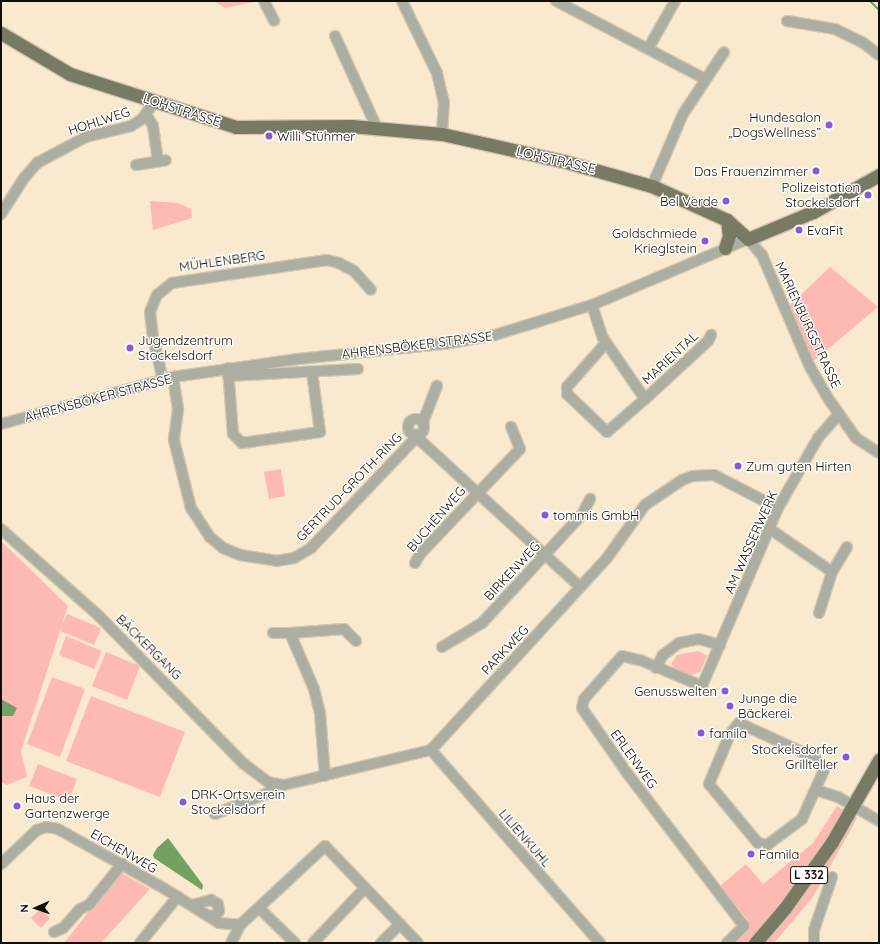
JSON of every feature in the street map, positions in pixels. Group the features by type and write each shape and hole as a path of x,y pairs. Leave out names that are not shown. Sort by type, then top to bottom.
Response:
{"main road":[{"name":"LOHSTRASSE","path":"1,33 70,74 236,127 377,128 442,134 563,161 652,186 726,220 748,239"},
{"name":"AHRENSBÖKER STRASSE","path":"748,239 813,212 879,175"},
{"path":"726,220 729,236 726,248"},
{"name":"L 332","path":"755,943 786,908 854,806 879,760"}],"street":[{"path":"264,1 274,21"},
{"path":"402,1 437,73 444,103 442,134"},
{"path":"556,1 572,5 705,80"},
{"path":"648,49 675,1"},
{"path":"787,20 835,29 862,42 879,55"},
{"path":"335,36 377,128"},
{"path":"652,186 683,114 724,52"},
{"name":"HOHLWEG","path":"1,214 24,178 36,163 86,137 131,126 146,114 155,101"},
{"path":"136,165 162,161 153,126 146,114"},
{"name":"AHRENSBÖKER STRASSE","path":"1,424 173,377 228,372 470,340 529,327 592,305 748,239"},
{"name":"MARIENBURGSTRASSE","path":"748,239 762,255 810,367 839,414 862,443 879,453"},
{"name":"MÜHLENBERG","path":"163,380 153,337 150,312 157,295 172,283 327,260 339,263 354,271 371,290"},
{"name":"MARIENTAL","path":"592,305 606,344 645,399"},
{"name":"MARIENTAL","path":"606,344 567,388 567,394 607,432 708,341 711,335"},
{"name":"AHRENSBÖKER STRASSE","path":"228,372 312,372 358,369"},
{"path":"228,372 233,434 242,443 320,432 312,372"},
{"name":"GERTRUD-GROTH-RING","path":"173,377 178,410 174,440 191,508 210,537 223,548 240,556 276,561 294,558 311,548 412,441 424,427 423,422 437,386"},
{"name":"AM WASSERWERK","path":"702,686 778,508 818,438 839,414"},
{"name":"GERTRUD-GROTH-RING","path":"423,422 419,419 411,421 408,428 477,492"},
{"name":"BUCHENWEG","path":"415,563 420,554 477,492 520,449 511,427"},
{"name":"PARKWEG","path":"431,750 608,558 645,505 682,480 693,476 714,475 778,508"},
{"name":"BUCHENWEG","path":"477,492 580,587"},
{"name":"BIRKENWEG","path":"442,647 482,623 583,513 590,499"},
{"name":"BÄCKERGANG","path":"1,529 99,616 244,764 266,780 276,784"},
{"path":"770,529 832,572"},
{"path":"819,612 832,572 847,547"},
{"path":"273,633 344,629 356,641"},
{"path":"290,633 314,689 320,713 325,776"},
{"path":"656,668 663,655 679,643 699,639 720,645"},
{"name":"ERLENWEG","path":"702,686 622,656 584,699 582,708 628,773 744,926 727,943"},
{"path":"739,723 815,758 824,770 816,790 802,819 767,845 758,843 709,784 730,734 739,723"},
{"path":"215,814 268,793 276,784 289,784 431,750"},
{"name":"LILIENKUHL","path":"431,750 600,943"},
{"path":"816,790 854,806 879,821"},
{"name":"EICHENWEG","path":"1,864 37,830 46,827 68,833 178,896 220,923 240,925"},
{"path":"231,943 240,925 324,846 418,943"},
{"path":"54,932 63,928 80,908 89,905 122,864"},
{"path":"814,943 814,930 832,877"},
{"path":"313,943 365,888"},
{"path":"140,943 178,896"},
{"path":"192,905 211,900 218,904 219,911 216,915 209,916"},
{"path":"259,908 295,943"},
{"path":"381,943 400,924"}],"shaded area":[{"path":"214,1 259,1 225,8"},
{"path":"150,201 178,203 191,209 192,218 153,230"},
{"path":"830,267 878,307 810,364 787,308"},
{"path":"281,469 285,496 269,499 264,472"},
{"path":"1,541 68,606 61,627 67,614 101,628 94,645 60,631 21,751 27,777 7,785 1,782"},
{"path":"66,636 102,651 94,669 59,655"},
{"path":"698,651 707,656 700,672 691,675 678,672 671,664 677,655"},
{"path":"106,652 140,666 127,700 92,686"},
{"path":"52,677 85,689 60,757 27,744"},
{"path":"91,696 185,732 160,797 66,761"},
{"path":"1,699 17,708 13,716 1,716"},
{"path":"38,764 77,779 69,801 29,786"},
{"path":"837,806 857,818 813,897 774,943 729,943 749,921 720,886 746,864 763,884 813,843"},
{"path":"168,838 203,885 202,890 154,858 153,855 157,848"},
{"path":"120,872 150,889 101,943 64,943"},
{"path":"41,908 50,918 41,928 31,918"}],"waterway":[{"path":"871,2 879,10"}],"place":[{"name":"Hundesalon „DogsWellness”","path":"829,125"},
{"name":"Willi Stühmer","path":"269,136"},
{"name":"Das Frauenzimmer","path":"816,171"},
{"name":"Polizeistation Stockelsdorf","path":"868,195"},
{"name":"Bel Verde","path":"726,201"},
{"name":"EvaFit","path":"799,230"},
{"name":"Goldschmiede Krieglstein","path":"705,241"},
{"name":"Jugendzentrum Stockelsdorf","path":"130,348"},
{"name":"Zum guten Hirten","path":"738,466"},
{"name":"tommis GmbH","path":"545,515"},
{"name":"Genusswelten","path":"725,691"},
{"name":"Junge die Bäckerei.","path":"730,706"},
{"name":"famila","path":"701,733"},
{"name":"Stockelsdorfer Grillteller","path":"846,757"},
{"name":"DRK-Ortsverein Stockelsdorf","path":"183,802"},
{"name":"Haus der Gartenzwerge","path":"17,806"},
{"name":"Famila","path":"751,854"}]}
